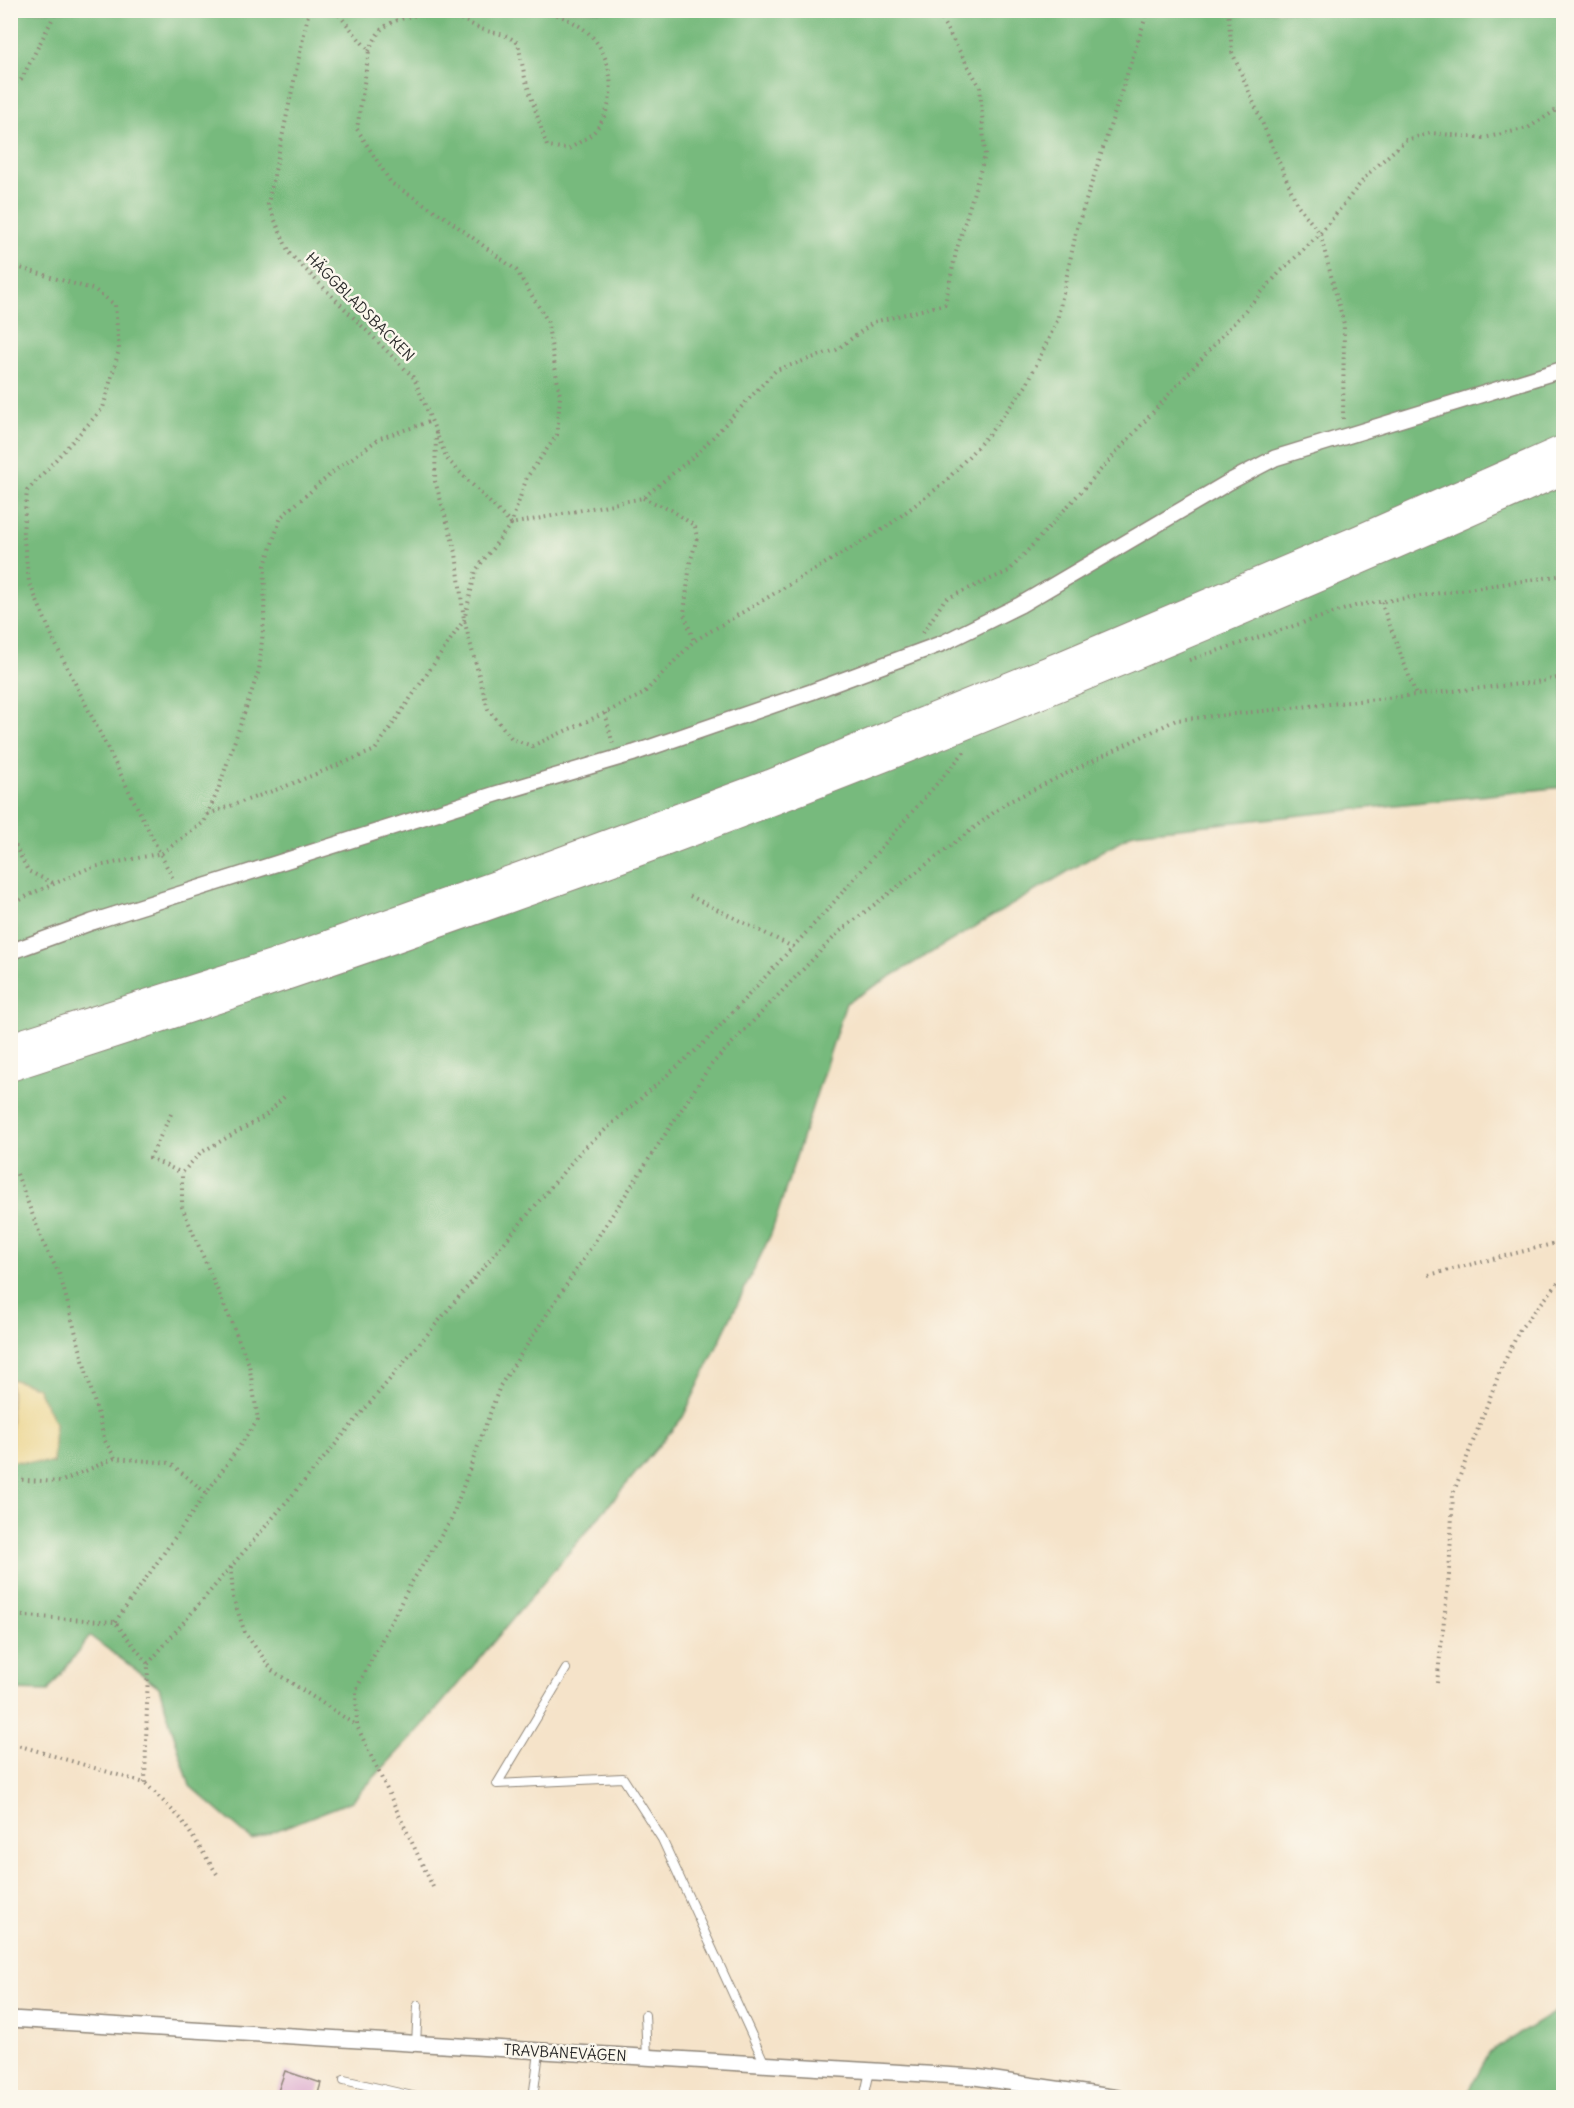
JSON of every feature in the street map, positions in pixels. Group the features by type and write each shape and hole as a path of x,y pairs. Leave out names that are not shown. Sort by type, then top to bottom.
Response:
{"highway":[{"path":"10,1046 288,958 770,783 1345,545 1563,448"},
{"path":"10,1068 284,978 448,921 803,790 1043,694 1356,562 1563,471"}],"street":[{"path":"10,952 92,922 616,758 915,654 944,643 1020,605 1229,482 1275,458 1563,369"},
{"name":"TRAVBANEVÄGEN","path":"10,2019 975,2077 1118,2097"}],"lane":[{"path":"566,1669 497,1784 623,1778 662,1839 766,2065"},
{"path":"416,2044 418,2005"},
{"path":"645,2015 647,2058"},
{"path":"533,2097 539,2052"},
{"path":"864,2097 870,2071"},
{"path":"344,2080 421,2097"}],"path":[{"path":"10,85 21,80 57,10"},
{"name":"HÄGGBLADSBACKEN","path":"309,10 268,204 289,253 414,378 447,459 511,524"},
{"path":"334,10 369,51"},
{"path":"208,814 284,787 375,750 464,620 476,570 511,524 527,477 557,435 560,396 547,320 516,270 446,218 391,183 357,129 369,51 382,28 405,18 428,13 448,15 465,20 483,30 505,33 518,43 525,78 548,146 569,149 598,128 609,100 612,83 604,55 585,31 544,10"},
{"path":"511,524 643,498 699,452 776,370 836,350 874,322 945,304 956,252 985,155 980,87 936,10"},
{"path":"436,433 435,481 456,553 464,620 488,708 512,739 532,746 643,694 694,641 885,528 944,483 989,434 1026,386 1057,321 1077,228 1148,10"},
{"path":"1227,10 1232,52 1297,204 1320,234 1344,324 1342,438"},
{"path":"915,654 925,629 945,598 1009,571 1280,272 1320,234 1368,174 1406,140 1431,133 1484,138 1528,128 1561,108 1563,90"},
{"path":"10,265 95,290 115,306 119,351 103,408 27,491 23,532 29,582 56,643 181,894"},
{"path":"10,906 89,868 162,853 204,822 259,670 264,620 265,565 281,517 333,472 380,438 432,421"},
{"path":"643,498 671,510 694,526 697,538 690,563 684,614 694,641"},
{"path":"1188,660 1358,605 1563,575"},
{"path":"1381,602 1416,695"},
{"path":"433,1887 357,1726 356,1690 410,1585 451,1520 500,1386 710,1066 839,932 1006,803 1176,720 1530,683 1563,677"},
{"path":"606,713 616,758"},
{"path":"145,1783 148,1664 581,1151 706,1041 827,910 973,742"},
{"path":"10,835 28,870 54,884"},
{"path":"690,896 793,947"},
{"path":"115,1622 258,1420 249,1364 182,1207 182,1173 200,1153 265,1116 287,1094"},
{"path":"171,1114 150,1158 182,1173"},
{"path":"17,1174 44,1245 60,1275 105,1441 115,1458"},
{"path":"1429,1275 1563,1241"},
{"path":"1437,1683 1449,1575 1453,1494 1500,1371 1520,1329 1563,1276"},
{"path":"10,1479 60,1482 115,1458 170,1463 207,1493"},
{"path":"231,1567 233,1597 244,1633 273,1671 357,1726"},
{"path":"10,1615 115,1622 148,1664"},
{"path":"10,1739 14,1744 145,1783 181,1819 219,1877"}],"green space":[{"path":"11,11 1563,11 1563,787 1133,833 846,1003 771,1234 683,1417 426,1722 352,1801 252,1840 190,1786 159,1687 90,1636 48,1691 11,1690 11,1461 53,1463 37,1387 10,1379"},
{"path":"1563,2007 1563,2097 1465,2097 1489,2053"}],"sand":[{"path":"11,1379 37,1387 55,1423 53,1463 11,1461"}],"building":[{"path":"285,2071 321,2083 317,2097 276,2097"}]}
